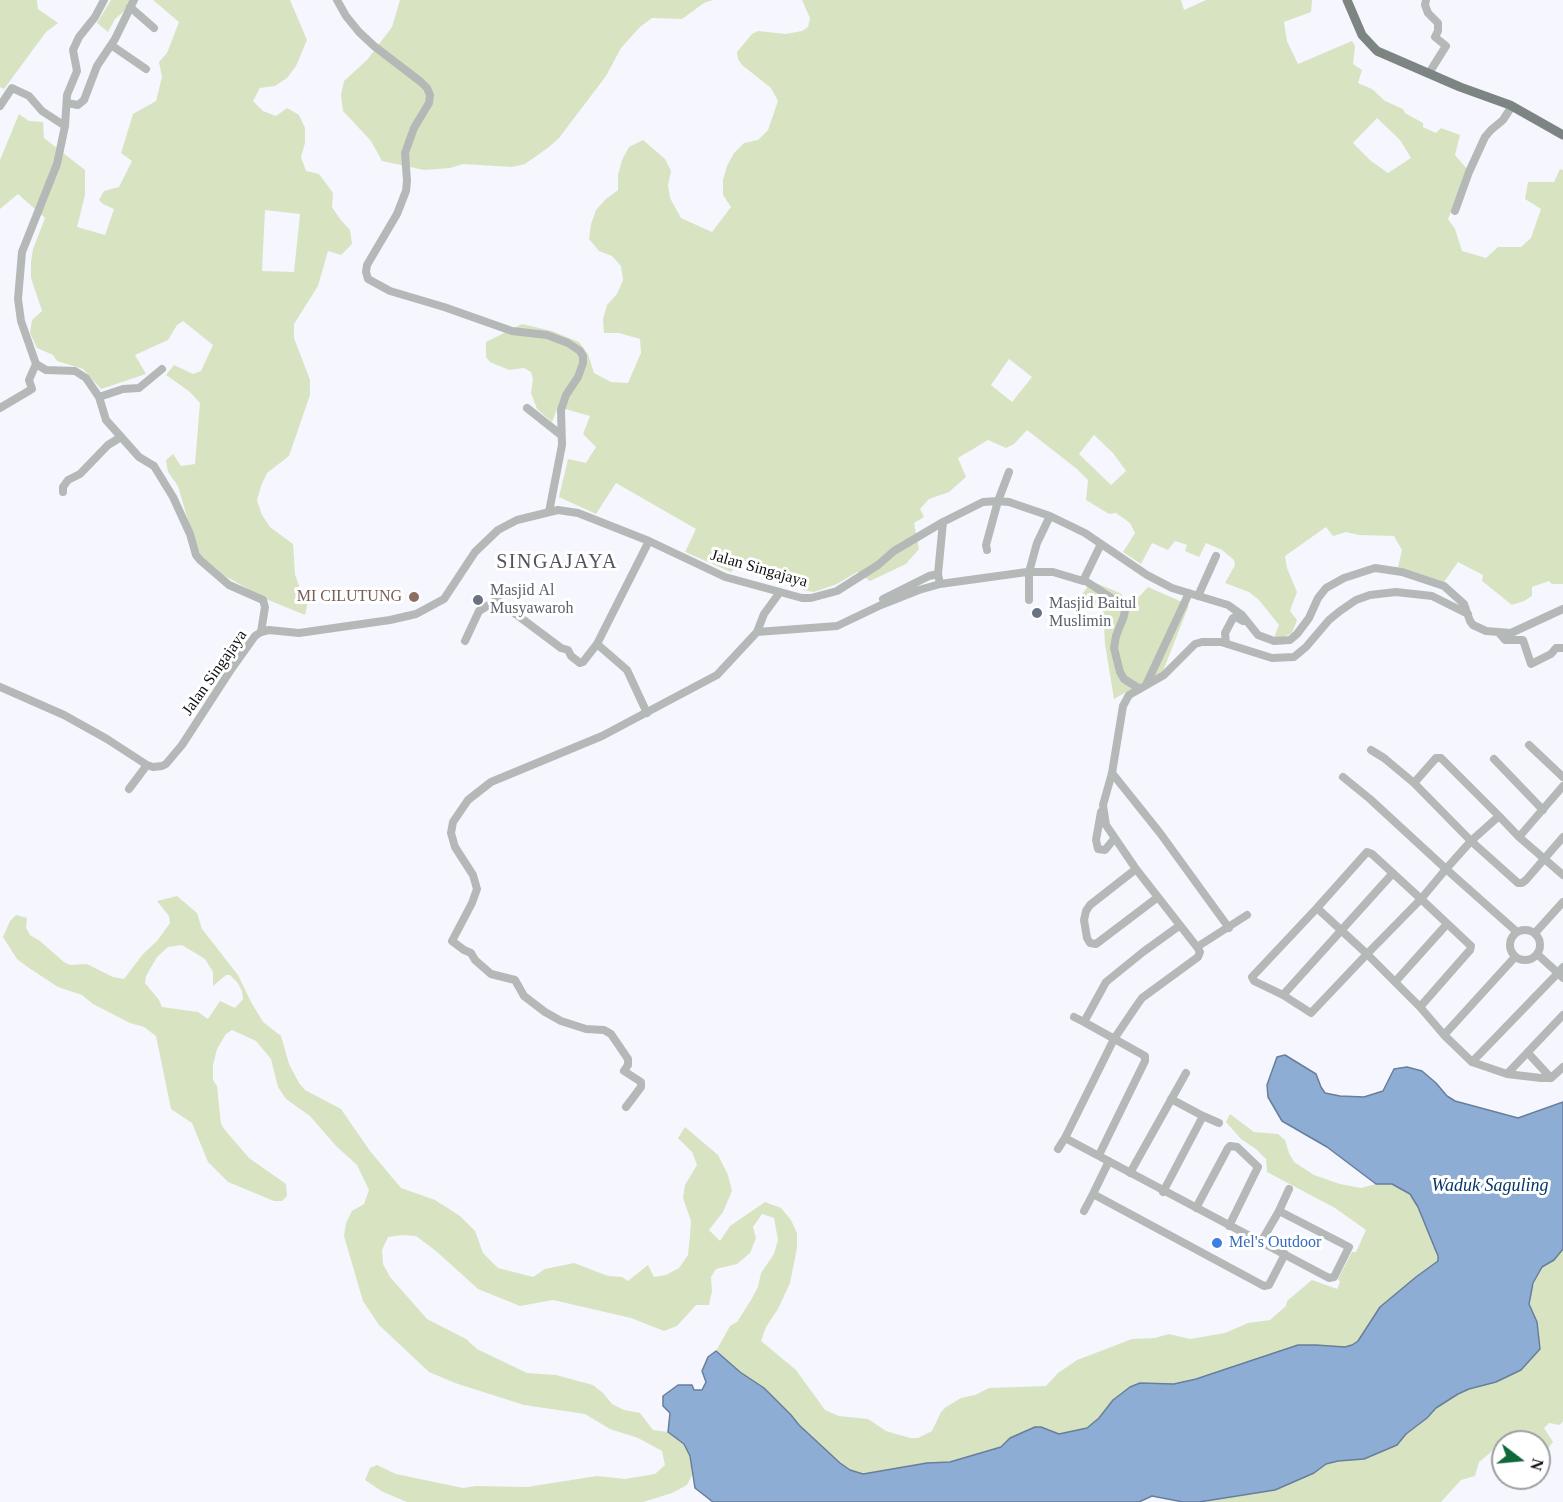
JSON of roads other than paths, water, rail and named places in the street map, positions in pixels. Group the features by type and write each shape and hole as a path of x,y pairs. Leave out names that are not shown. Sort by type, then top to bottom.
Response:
{"main road":[{"path":"1347,0 1362,34 1377,51 1512,106 1563,135"}],"street":[{"path":"0,408 32,389 29,380 36,364 19,310 19,274 22,252 51,181 65,126 69,89 77,71 73,56 75,44 95,17 104,0"},
{"path":"337,0 358,32 421,82 430,95 429,103 414,128 405,153 406,191 397,214 367,265 368,279 390,291 512,331 547,335 568,343 580,351 583,363 578,377 566,395 561,410 561,455 549,512"},
{"path":"1426,0 1428,13 1437,22 1438,31 1435,37 1446,46 1429,74"},
{"path":"67,103 80,104 89,89 97,66 111,45 132,3 154,28"},
{"path":"111,45 147,69"},
{"path":"0,106 12,88 28,96 42,111 65,126"},
{"path":"1455,211 1485,137 1503,120 1512,106"},
{"path":"36,364 46,370 66,369 78,372 86,378 99,397 106,420 139,457 153,466 166,483 190,534 196,555 229,585 262,600 265,607 261,632"},
{"path":"99,397 123,389 140,388 162,369"},
{"path":"527,408 561,435"},
{"path":"63,492 63,487 68,480 80,474 108,445 121,437"},
{"path":"987,550 986,545 998,501 1009,472"},
{"name":"Jalan Singajaya","path":"147,765 153,767 166,764 182,745 255,636 261,632 269,630 299,633 416,614 444,599 476,552 498,530 517,520 558,510 578,513 649,542 708,571 780,592 811,598 837,591 878,565 902,546 942,522 983,502 1008,502 1050,516 1101,543 1148,575 1189,593 1236,609 1247,623 1266,639 1290,640 1303,627 1318,598 1326,588 1375,568 1402,572 1444,586 1464,604 1470,621 1478,628 1499,633 1505,640 1523,640 1531,664 1551,654 1556,648 1563,648"},
{"path":"1029,600 1029,572 1037,543 1050,516"},
{"path":"940,584 938,574 942,522"},
{"path":"465,641 479,611 497,600 561,648 568,650 571,656 580,663 597,644 649,542"},
{"path":"1084,580 1101,543"},
{"path":"1198,596 1216,556"},
{"path":"756,632 837,626 881,605 940,584 1029,572 1053,572 1084,580 1124,606 1124,616 1114,648 1120,672 1124,678 1143,687"},
{"path":"883,599 929,576 938,574"},
{"path":"626,1107 641,1088 641,1082 624,1071 628,1065 628,1059 611,1034 604,1030 586,1029 561,1021 545,1012 524,996 514,980 490,974 471,953 452,941 477,889 473,875 454,847 451,828 468,800 491,782 602,736 717,675 756,632 764,614 780,592"},
{"path":"1114,839 1105,850 1098,849 1096,840 1112,773 1123,706 1129,695 1164,675 1195,644 1226,643 1272,658 1294,657 1317,637 1335,615 1356,600 1370,595 1396,592 1432,596 1468,614"},
{"path":"1143,687 1189,593"},
{"path":"1499,633 1511,633 1563,609"},
{"path":"1226,643 1225,633 1235,617 1247,623"},
{"path":"597,644 627,670 647,712"},
{"path":"0,687 64,716 107,739 147,765 129,789"},
{"path":"1529,745 1563,777"},
{"path":"1371,750 1414,783 1471,841 1518,882 1522,883 1526,880 1563,837"},
{"path":"1414,783 1439,757 1519,837 1563,875"},
{"path":"1494,759 1543,810"},
{"path":"1112,773 1153,824 1229,928"},
{"path":"1343,777 1516,932"},
{"path":"1519,837 1563,786"},
{"path":"1058,1149 1114,1039 1142,998 1199,956 1197,947 1114,839 1106,825 1103,805"},
{"path":"1420,1007 1471,949 1470,944 1447,924 1421,899 1372,854 1365,853 1252,977 1254,981 1313,1013 1421,899 1471,841 1499,816"},
{"path":"1136,869 1086,910 1084,920 1090,943 1096,944 1158,897"},
{"path":"1283,995 1393,873"},
{"path":"1535,933 1563,902"},
{"path":"1317,908 1367,954 1472,1062 1507,1074 1541,1078 1551,1077 1563,1067"},
{"path":"1197,947 1247,915"},
{"path":"1395,982 1447,924"},
{"path":"1084,1022 1106,982 1135,957 1179,926"},
{"path":"1524,930 1535,933 1540,941 1537,954 1533,958 1524,960 1515,957 1512,953 1509,944 1516,932 1524,930"},
{"path":"1472,1062 1561,972 1537,954"},
{"path":"1444,1035 1515,957"},
{"path":"1507,1074 1563,1015"},
{"path":"1074,1017 1143,1054 1146,1059 1099,1155"},
{"path":"1528,1053 1551,1077"},
{"path":"1130,1173 1186,1073"},
{"path":"1171,1099 1219,1123"},
{"path":"1163,1192 1203,1116"},
{"path":"1065,1138 1163,1192 1332,1279 1349,1247 1279,1211"},
{"path":"1196,1208 1228,1148 1237,1147 1258,1167 1229,1226"},
{"path":"1084,1211 1109,1161"},
{"path":"1261,1242 1289,1189"},
{"path":"1093,1194 1264,1286 1269,1285 1285,1254"}],"water":[{"name":"Waduk Saguling","path":"1285,1055 1316,1074 1325,1093 1340,1096 1364,1097 1383,1091 1394,1069 1407,1067 1422,1071 1455,1101 1518,1118 1563,1102 1563,1249 1554,1260 1542,1267 1533,1283 1529,1304 1537,1322 1540,1349 1521,1370 1496,1382 1458,1394 1436,1408 1397,1445 1364,1459 1326,1464 1314,1473 1275,1490 1199,1502 1183,1502 1152,1496 1139,1502 713,1502 695,1488 690,1456 684,1444 668,1432 670,1413 663,1406 663,1396 678,1385 692,1385 694,1390 702,1390 706,1382 702,1371 708,1357 716,1351 740,1372 764,1388 840,1463 850,1470 863,1474 927,1463 950,1462 1001,1447 1010,1438 1035,1427 1059,1434 1087,1428 1099,1418 1113,1400 1130,1387 1140,1383 1174,1384 1196,1379 1298,1345 1345,1347 1358,1341 1380,1307 1438,1261 1438,1256 1418,1207 1410,1194 1392,1184 1376,1184 1327,1147 1282,1121 1268,1097 1267,1085 1277,1057"}],"place":[{"name":"MI CILUTUNG","path":"414,597"},
{"name":"Masjid Al Musyawaroh","path":"478,600"},
{"name":"Masjid Baitul Muslimin","path":"1037,613"},
{"name":"Mel's Outdoor","path":"1217,1243"}],"district":[{"name":"SINGAJAYA","path":"557,563"}]}
